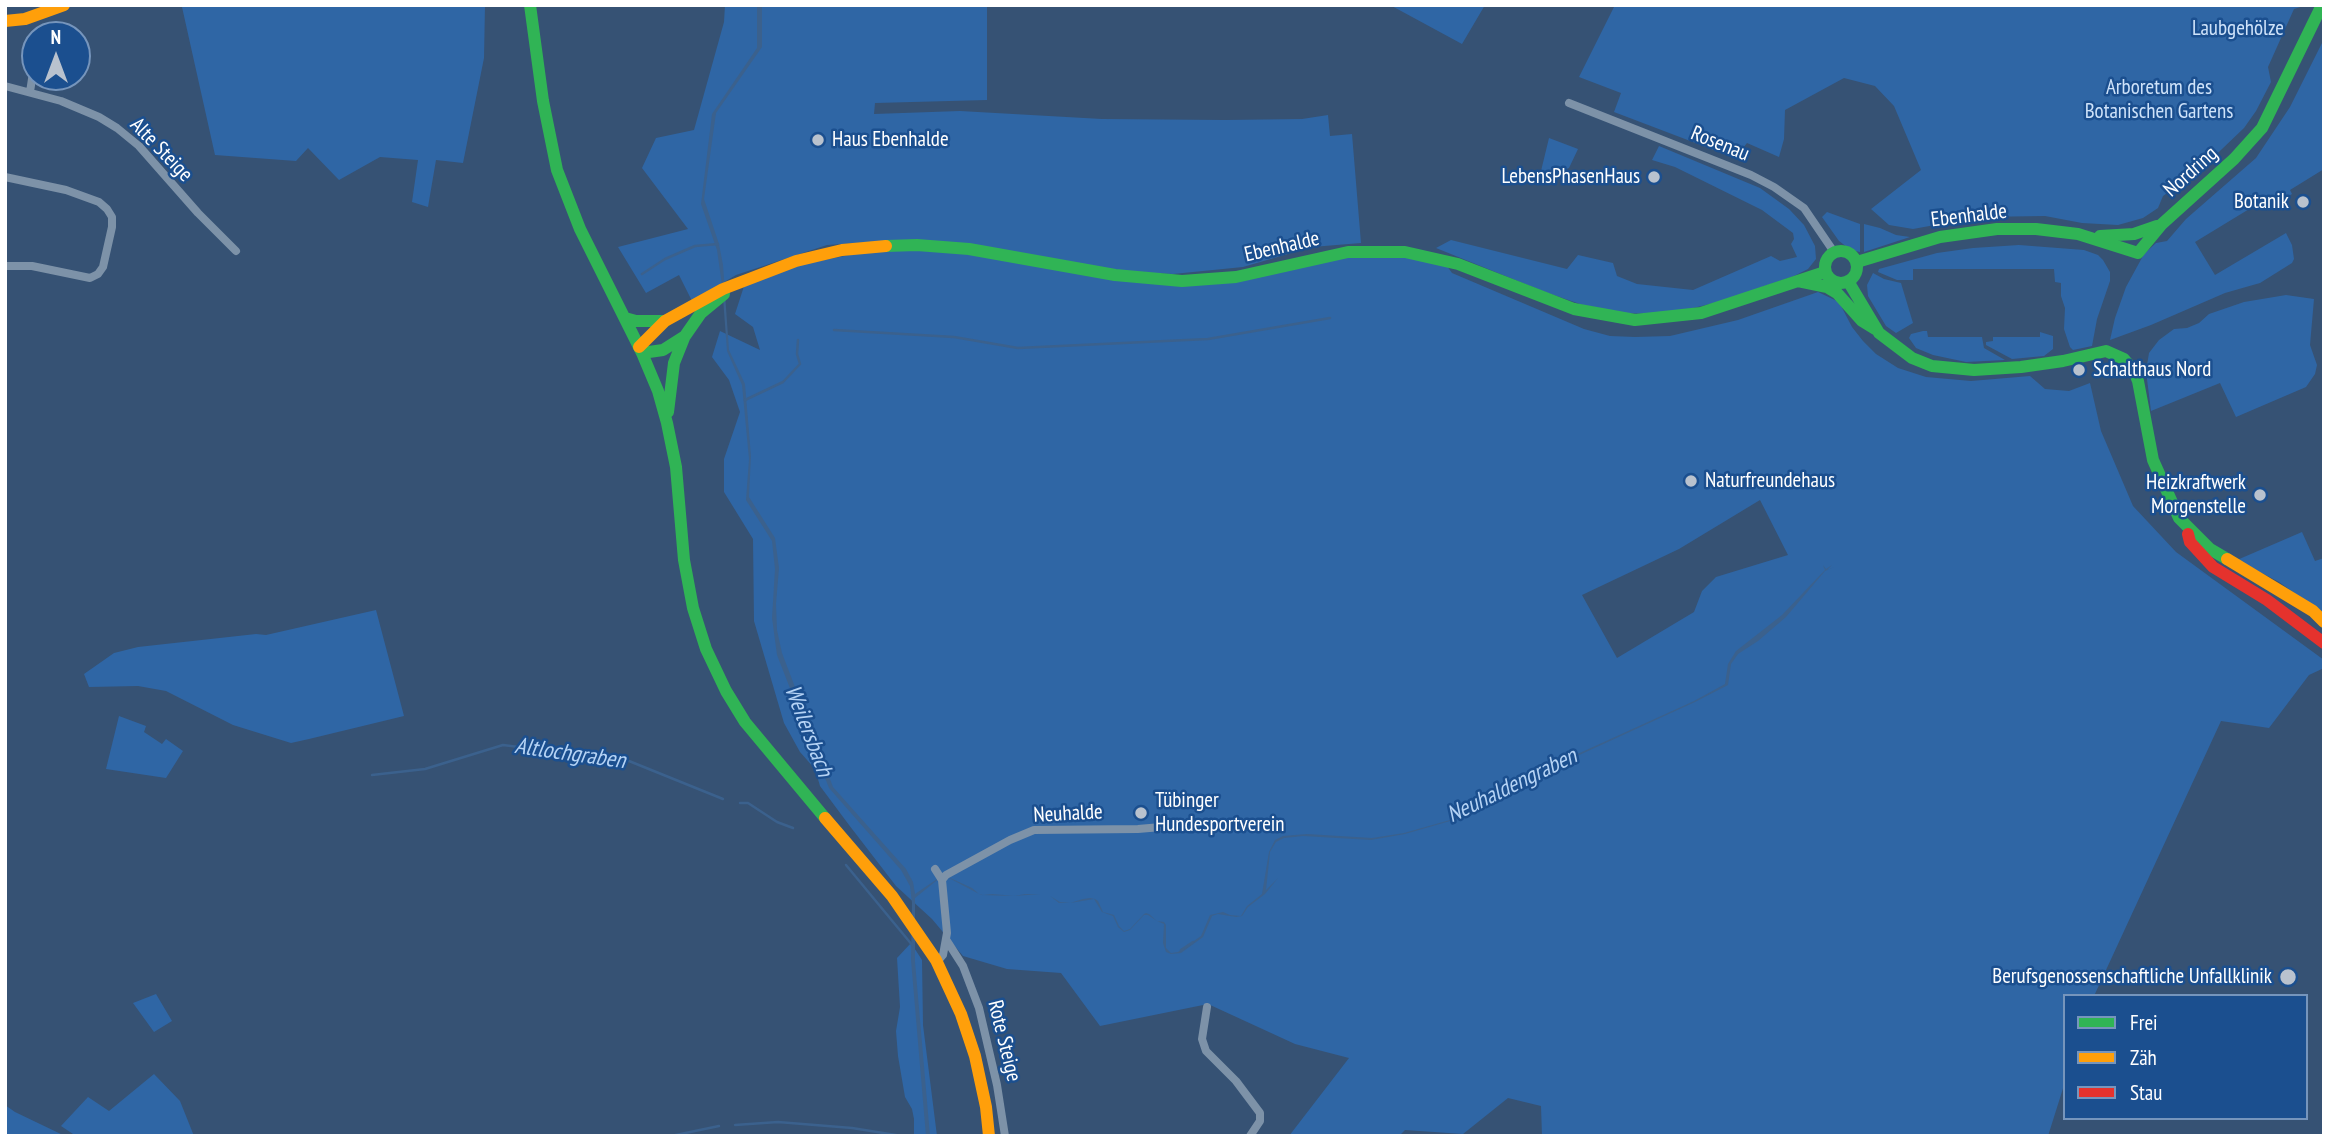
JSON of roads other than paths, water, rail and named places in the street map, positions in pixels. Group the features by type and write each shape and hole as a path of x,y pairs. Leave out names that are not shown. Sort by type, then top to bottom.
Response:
{"street":[{"path":"5,21 25,19 49,8 64,5"},
{"path":"530,5 545,112 557,170 586,242 641,350 658,391 667,423 676,467 686,577 697,622 712,664 738,711 759,741 892,896 935,959 961,1014 971,1045 982,1087 989,1136"},
{"name":"Nordring","path":"2138,253 2162,224 2234,159 2262,128 2322,5"},
{"name":"Alte Steige","path":"5,86 61,101 99,117 128,137 208,225 236,251"},
{"name":"Rosenau","path":"1569,103 1751,175 1774,187 1804,208 1834,252"},
{"path":"5,177 66,190 99,202 112,217 103,267 98,274 90,278 32,266 5,266"},
{"name":"Ebenhalde","path":"1857,262 1919,242 1977,231 2036,229 2089,236 2134,234 2162,224"},
{"name":"Ebenhalde","path":"2089,236 2138,253"},
{"name":"Ebenhalde","path":"641,350 666,321 709,295 812,257 862,247 901,245 969,249 1115,275 1182,281 1236,278 1348,252 1405,252 1458,264 1574,309 1635,320 1700,313 1825,272"},
{"path":"1834,252 1848,252 1857,262 1856,275 1848,282 1833,281 1825,272 1826,262 1834,252"},
{"path":"1798,281 1827,287 1837,293 1862,321 1880,332"},
{"path":"1848,282 1880,332 1896,348 1932,366 1952,369 2021,367 2106,351 2124,359 2134,371 2154,460 2171,506 2186,527 2210,549 2314,611 2324,622"},
{"name":"Ebenhalde","path":"641,350 663,350 685,336 701,313 738,284"},
{"path":"625,318 644,322 666,321"},
{"path":"667,423 670,381 676,356 685,336"},
{"path":"2186,527 2190,542 2213,567 2267,600 2324,643"},
{"name":"Neuhalde","path":"942,880 946,875 1010,840 1034,830 1138,829 1208,823"},
{"path":"935,869 942,880 947,941 943,955 935,959"},
{"name":"Rote Steige","path":"947,941 970,982 983,1023 1005,1136"},
{"path":"1207,1007 1202,1040 1206,1051 1236,1081 1260,1113 1260,1121 1251,1136"}],"water":[{"name":"Weilersbach","path":"757,5 762,5 762,47 716,113 704,199 723,265 729,350 745,384 751,456 749,497 775,538 779,568 777,630 782,653 833,787 906,869 913,882 915,894 941,877 915,898 915,962 930,1136 926,1136 911,960 910,886 901,870 829,788 777,655 772,618 775,569 772,541 746,500 749,459 742,385 727,351 717,250 701,204 712,114 757,48"},
{"path":"1823,565 1826,569 1832,565 1827,570 1835,567 1825,571 1786,617 1738,654 1731,664 1728,685 1695,702 1516,784 1457,819 1405,834 1371,840 1303,836 1284,838 1276,842 1270,852 1266,890 1278,878 1265,894 1248,907 1242,916 1236,917 1218,914 1212,916 1203,937 1181,953 1171,954 1166,952 1163,943 1164,924 1157,921 1164,922 1166,925 1166,948 1171,953 1178,952 1201,936 1210,915 1223,912 1241,916 1247,906 1262,894 1269,852 1275,840 1283,836 1307,834 1372,838 1404,833 1457,818 1516,782 1694,701 1725,684 1728,664 1736,651 1782,615 1825,570"},
{"path":"941,877 948,877 979,894 949,878"},
{"path":"1090,898 1095,899 1103,912 1114,915 1124,931 1130,929 1144,914 1146,913 1157,921 1144,915 1130,930 1124,932 1118,927 1113,916 1102,912 1094,899 1070,903 1083,899"}],"waterway":[{"path":"642,274 665,259 695,246 718,244"},
{"path":"834,330 954,337 1018,348 1208,339 1330,318"},
{"path":"745,400 783,382 800,364 797,354 798,340"},
{"name":"Altlochgraben","path":"372,775 425,769 503,745 629,761 723,799"},
{"name":"Altlochgraben","path":"740,803 748,803 777,822 793,828"},
{"name":"Altlochgraben","path":"846,865 913,946"},
{"name":"Neuhaldengraben","path":"1181,950 1193,942"},
{"path":"735,1125 778,1122 852,1128 902,1136"},
{"path":"671,1136 719,1126"}],"place":[{"name":"Haus Ebenhalde","path":"818,140"},
{"name":"LebensPhasenHaus","path":"1654,177"},
{"name":"Botanik","path":"2303,202"},
{"name":"Schalthaus Nord","path":"2079,370"},
{"name":"Naturfreundehaus","path":"1691,481"},
{"name":"Heizkraftwerk Morgenstelle","path":"2260,495"},
{"name":"Tübinger Hundesportverein","path":"1141,813"},
{"name":"Berufsgenossenschaftliche Unfallklinik","path":"2288,977"}],"park label":[{"name":"Laubgehölze","path":"2238,29"},
{"name":"Arboretum des Botanischen Gartens","path":"2159,100"}]}
